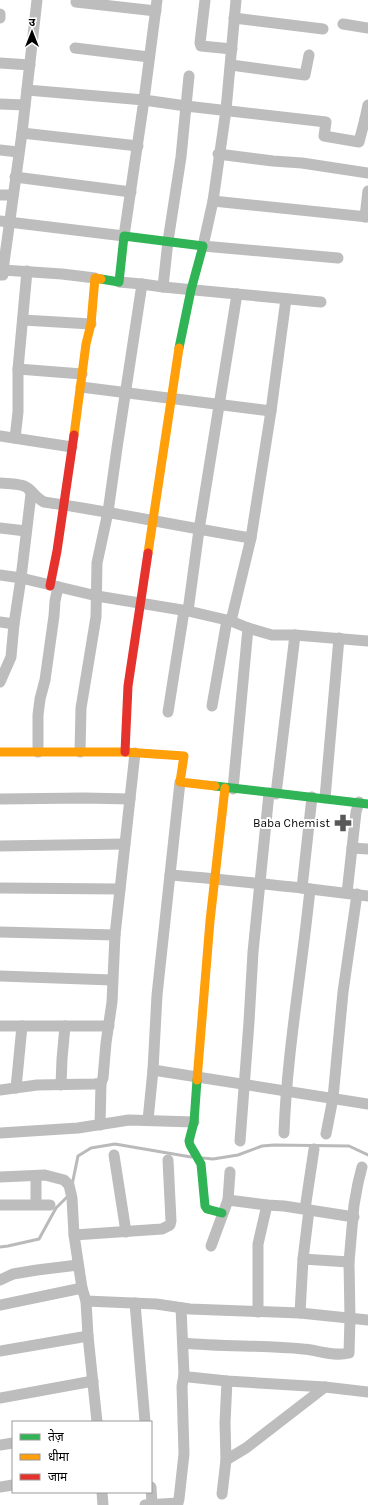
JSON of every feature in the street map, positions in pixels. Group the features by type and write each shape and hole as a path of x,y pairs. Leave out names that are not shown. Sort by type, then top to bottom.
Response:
{"street":[{"path":"37,0 22,133 18,152 13,195 5,221 2,273 27,271 191,290 321,302"},
{"path":"205,0 200,43 201,46 232,49"},
{"path":"100,1125 101,1083 103,1078 112,1002 115,935 130,799 128,686 181,337 213,201 218,154 226,110 236,0"},
{"path":"76,2 157,5 124,236 119,282"},
{"path":"234,18 323,29"},
{"path":"343,24 368,28"},
{"path":"75,48 149,58"},
{"path":"231,65 305,75 308,55"},
{"path":"0,63 30,65"},
{"path":"163,287 168,241 181,157 189,76"},
{"path":"27,90 144,100 326,122 324,136 359,142 366,119 368,105"},
{"path":"0,104 25,106"},
{"path":"22,133 138,146"},
{"path":"0,150 18,152"},
{"path":"218,154 302,163 368,173"},
{"path":"15,177 131,192"},
{"path":"213,201 367,217 368,190"},
{"path":"0,194 13,195"},
{"path":"5,221 203,246 338,258"},
{"path":"15,438 18,412 18,369 27,271"},
{"path":"38,752 38,715 45,680 54,616 54,586 57,551 78,413 86,344 91,324 96,278"},
{"path":"80,752 81,708 96,617 98,563 108,512 142,284"},
{"path":"168,712 186,611 237,294"},
{"path":"212,706 229,620 252,538 286,299"},
{"path":"23,320 91,324"},
{"path":"18,369 82,374"},
{"path":"81,387 271,411"},
{"path":"0,436 72,447"},
{"path":"0,483 24,486 29,489 38,499 44,502 252,538"},
{"path":"0,682 3,669 11,657 31,494 29,489"},
{"path":"0,528 26,531"},
{"path":"0,575 21,578 97,596 229,620 248,628 272,635 295,635 368,641"},
{"path":"0,622 14,624"},
{"path":"222,1213 207,1209 205,1206 203,1201 204,1190 200,1161 188,1140 194,1122 215,878 229,788 248,628"},
{"path":"240,1141 243,1084 250,1022 253,952 259,884 295,635"},
{"path":"325,798 339,638"},
{"path":"0,752 130,753 184,756 157,995 154,1070 148,1120"},
{"path":"180,782 364,803"},
{"path":"284,1133 285,1090 306,934 306,889 312,797"},
{"path":"0,799 130,799"},
{"path":"326,1134 333,1098 343,992 352,893 352,848 356,812 364,803"},
{"path":"0,846 125,844"},
{"path":"352,848 368,849"},
{"path":"170,875 215,878 368,896"},
{"path":"0,888 120,889"},
{"path":"0,932 115,935"},
{"path":"0,976 112,980"},
{"path":"0,1026 109,1026"},
{"path":"16,1088 22,1026"},
{"path":"62,1085 62,1059 65,1026"},
{"path":"154,1070 368,1104"},
{"path":"0,1090 38,1085 101,1083"},
{"path":"0,1133 57,1130 100,1125 112,1122 148,1120 194,1122"},
{"path":"300,1313 307,1210 314,1149"},
{"path":"114,1155 126,1232"},
{"path":"74,1235 162,1229 170,1225 168,1160"},
{"path":"183,1343 214,1346 303,1349 338,1355 348,1353 350,1318 349,1262 358,1183 362,1167"},
{"path":"211,1246 228,1200 230,1172"},
{"path":"0,1177 45,1175 64,1180 69,1185 71,1192 78,1265 86,1301 97,1421"},
{"path":"36,1176 36,1204"},
{"path":"228,1200 354,1216"},
{"path":"0,1205 50,1205"},
{"path":"258,1312 258,1244 267,1205"},
{"path":"303,1259 349,1262"},
{"path":"0,1280 13,1274 78,1265"},
{"path":"0,1305 82,1288"},
{"path":"86,1301 135,1303 181,1308 300,1313 368,1320"},
{"path":"135,1303 145,1421"},
{"path":"150,1493 149,1504 178,1503 179,1500 184,1454 182,1386 184,1375 181,1308"},
{"path":"0,1351 88,1336"},
{"path":"184,1375 189,1377 227,1381 325,1387 368,1392"},
{"path":"0,1398 93,1381"},
{"path":"222,1494 226,1460 225,1422 227,1381"},
{"path":"226,1460 246,1448 325,1387"},
{"path":"0,1445 12,1443"},
{"path":"0,1487 12,1485"},
{"path":"102,1493 103,1505"}],"waterway":[{"path":"72,1185 78,1156 91,1148 115,1144 191,1157"},
{"path":"203,1158 213,1159 238,1155 262,1146 274,1145 349,1146 368,1155"},
{"path":"0,1247 39,1239 56,1208 68,1196"}],"traffic: fast":[{"path":"101,279 119,282 124,236 203,246 191,290 179,348"},
{"path":"215,786 368,804"},
{"path":"197,1080 194,1122 189,1141 201,1164 205,1206 207,1209 222,1213"}],"traffic: slow":[{"path":"74,435 86,344 91,324 95,278 101,279"},
{"path":"148,553 179,348"},
{"path":"0,752 125,752 184,756 180,782 215,786"},
{"path":"197,1080 210,921 225,788"}],"traffic: jam":[{"path":"50,586 57,551 74,435"},
{"path":"125,752 128,686 148,553"}],"place":[{"name":"Baba Chemist","path":"343,823"}]}
